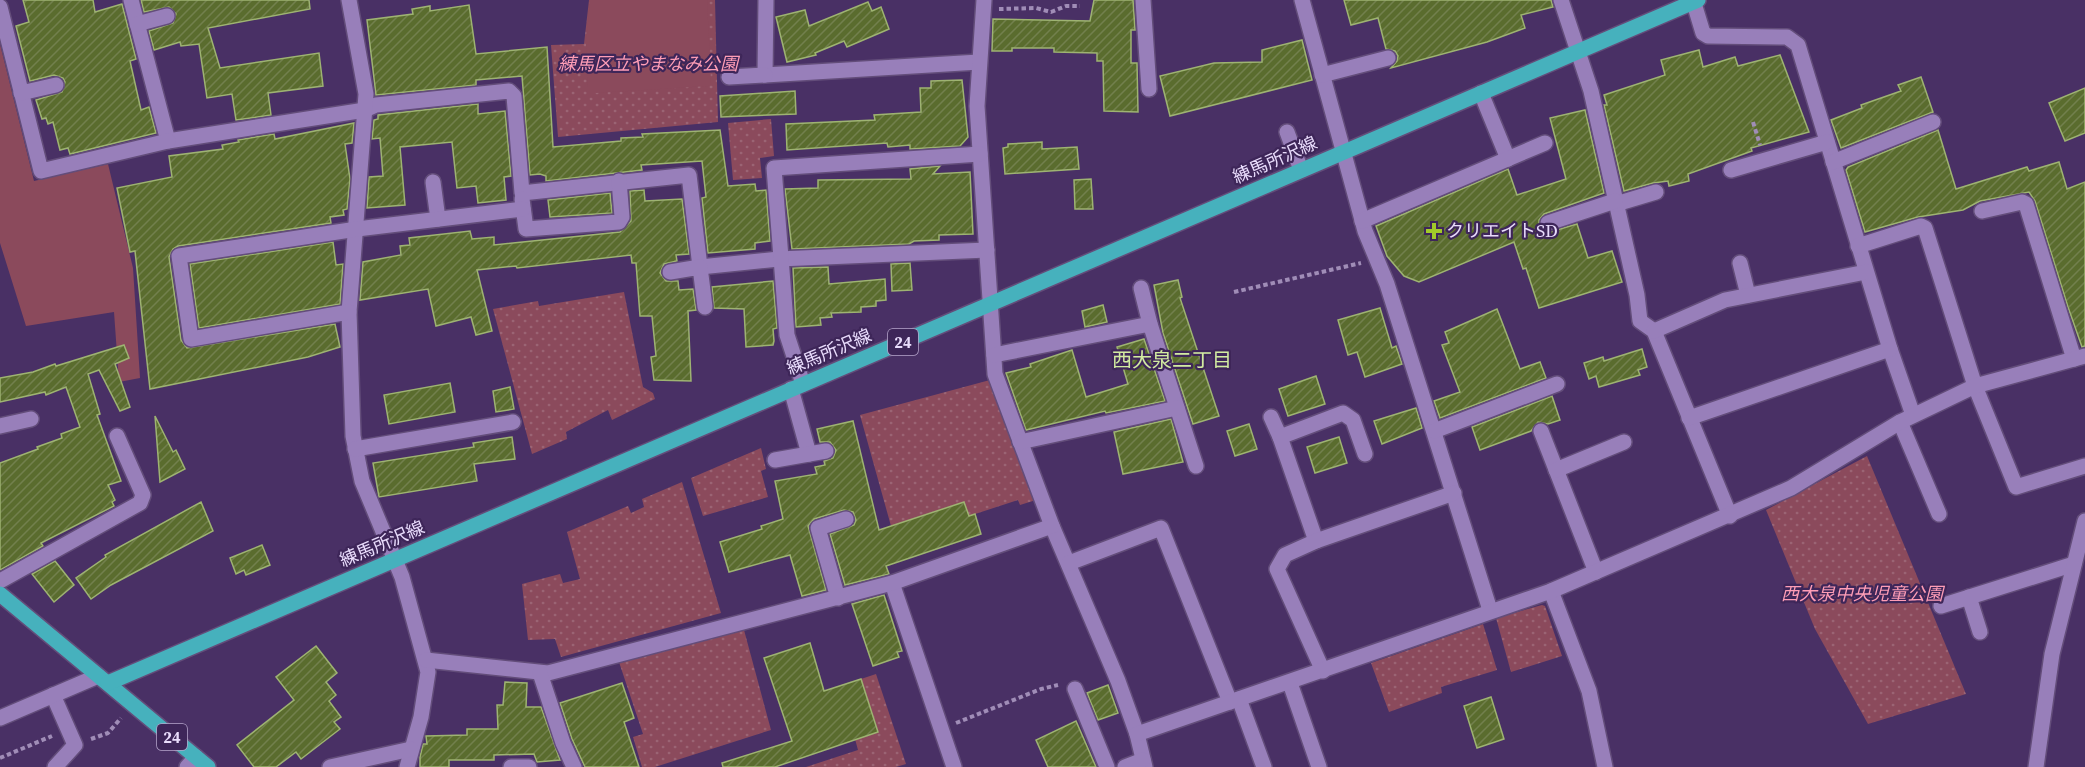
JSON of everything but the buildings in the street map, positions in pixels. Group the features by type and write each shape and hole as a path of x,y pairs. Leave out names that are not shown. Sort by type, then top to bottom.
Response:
{"main road":[{"name":"練馬所沢線","path":"103,680 394,560 990,306 1695,1"},
{"name":"24","path":"0,594 103,680 197,764"}],"street":[{"path":"131,0 168,141"},
{"path":"349,0 366,94 349,312 355,449 362,481 402,578 428,672 421,717 407,767"},
{"path":"765,75 766,0"},
{"path":"1143,0 1149,89"},
{"path":"1302,0 1362,221 1434,431 1490,610"},
{"path":"1562,0 1591,90 1640,321 1654,331 1730,516"},
{"path":"1695,1 1703,33 1708,36 1787,37 1798,45 1890,349 1906,418 1939,514"},
{"path":"984,4 977,106 995,374 1053,526 1137,734 1144,763 1125,767"},
{"path":"0,7 41,171 168,141 365,110 376,105 509,90 514,96 524,225 530,229 619,222 622,217 620,181"},
{"path":"137,24 167,16"},
{"path":"1322,75 1388,58"},
{"path":"729,77 980,62"},
{"path":"21,93 56,85"},
{"path":"1481,93 1508,159"},
{"path":"1833,162 1933,122"},
{"path":"1287,132 1302,170"},
{"path":"1731,170 1827,142"},
{"path":"1362,221 1545,143"},
{"path":"809,454 788,335 779,259 774,168 980,154"},
{"path":"522,193 689,175 705,307"},
{"path":"433,182 438,219"},
{"path":"1548,223 1656,192"},
{"path":"1137,734 1290,683 1490,610 1551,591 1791,489 1906,418 1975,386 2080,358 2026,204 2022,202 1982,211"},
{"path":"349,312 190,339 179,258 181,254 523,208"},
{"path":"1858,246 1923,226 1975,386 2016,487 2085,466"},
{"path":"670,272 779,259 987,250"},
{"path":"1740,262 1748,295"},
{"path":"1654,331 1725,300 1866,272"},
{"path":"1141,288 1150,324 1197,466"},
{"path":"994,355 1150,324"},
{"path":"1689,418 1890,349"},
{"path":"1434,431 1557,384"},
{"path":"1020,442 1177,408"},
{"path":"1280,437 1343,413 1353,420 1365,454"},
{"path":"1271,417 1316,541"},
{"path":"0,426 31,419"},
{"path":"355,449 513,422"},
{"path":"1541,431 1596,572"},
{"path":"0,581 140,504 142,495 117,435"},
{"path":"1556,470 1624,442"},
{"path":"775,460 826,451"},
{"path":"1323,671 1277,568 1285,555 1316,541 1454,493"},
{"path":"838,598 818,528 846,519"},
{"path":"2036,767 2052,654 2085,521"},
{"path":"426,660 540,673 892,583 1053,526"},
{"path":"1069,563 1161,528 1263,767"},
{"path":"1941,606 2074,564"},
{"path":"892,583 954,767"},
{"path":"1551,591 1589,691 1605,767"},
{"path":"1969,597 1980,632"},
{"path":"540,673 563,743 574,767"},
{"path":"0,718 53,695 103,680"},
{"path":"1290,683 1319,767"},
{"path":"1075,689 1107,767"},
{"path":"53,695 75,745 55,767"},
{"path":"330,767 411,749"},
{"path":"511,767 529,767"}],"path":[{"path":"984,4 1036,8 1051,12 1066,6 1080,6"},
{"path":"1234,292 1376,259"},
{"path":"941,729 1041,689 1067,684 1075,689"},
{"path":"0,758 59,732 71,734 82,743 108,733 121,717 130,724"}],"green space":[{"name":"練馬区立やまなみ公園","path":"589,0 715,0 718,122 558,137 551,45 584,44"},
{"path":"590,0 707,0 711,82 708,86 596,93 588,87 586,45"},
{"path":"0,44 34,181 108,164 133,268 140,378 119,382 114,312 26,326 0,243"},
{"path":"771,119 774,156 760,158 762,178 733,180 728,123"},
{"path":"624,292 643,387 653,393 655,399 612,420 608,410 566,432 567,439 532,454 493,309 538,301 539,306"},
{"path":"990,380 1036,500 1020,505 1018,500 969,516 964,502 891,526 860,415"},
{"path":"761,448 766,469 761,471 768,497 703,516 691,478"},
{"name":"西大泉中央児童公園","path":"1867,456 1966,694 1868,724 1815,629 1766,510"},
{"path":"682,482 721,613 561,657 555,639 528,640 522,584 560,574 563,583 580,579 567,532 628,506 631,513 644,507 642,499"},
{"path":"1545,606 1562,656 1511,672 1496,618"},
{"path":"1483,624 1497,670 1441,687 1442,693 1389,712 1371,663"},
{"path":"744,630 771,730 655,767 642,767 633,737 643,734 619,662"},
{"path":"876,674 906,764 896,767 806,767 858,750 855,739 875,733 877,728 861,679"}],"place":[{"name":"クリエイトSD","path":"1434,231"}],"district":[{"name":"西大泉二丁目","path":"1172,360"}]}
